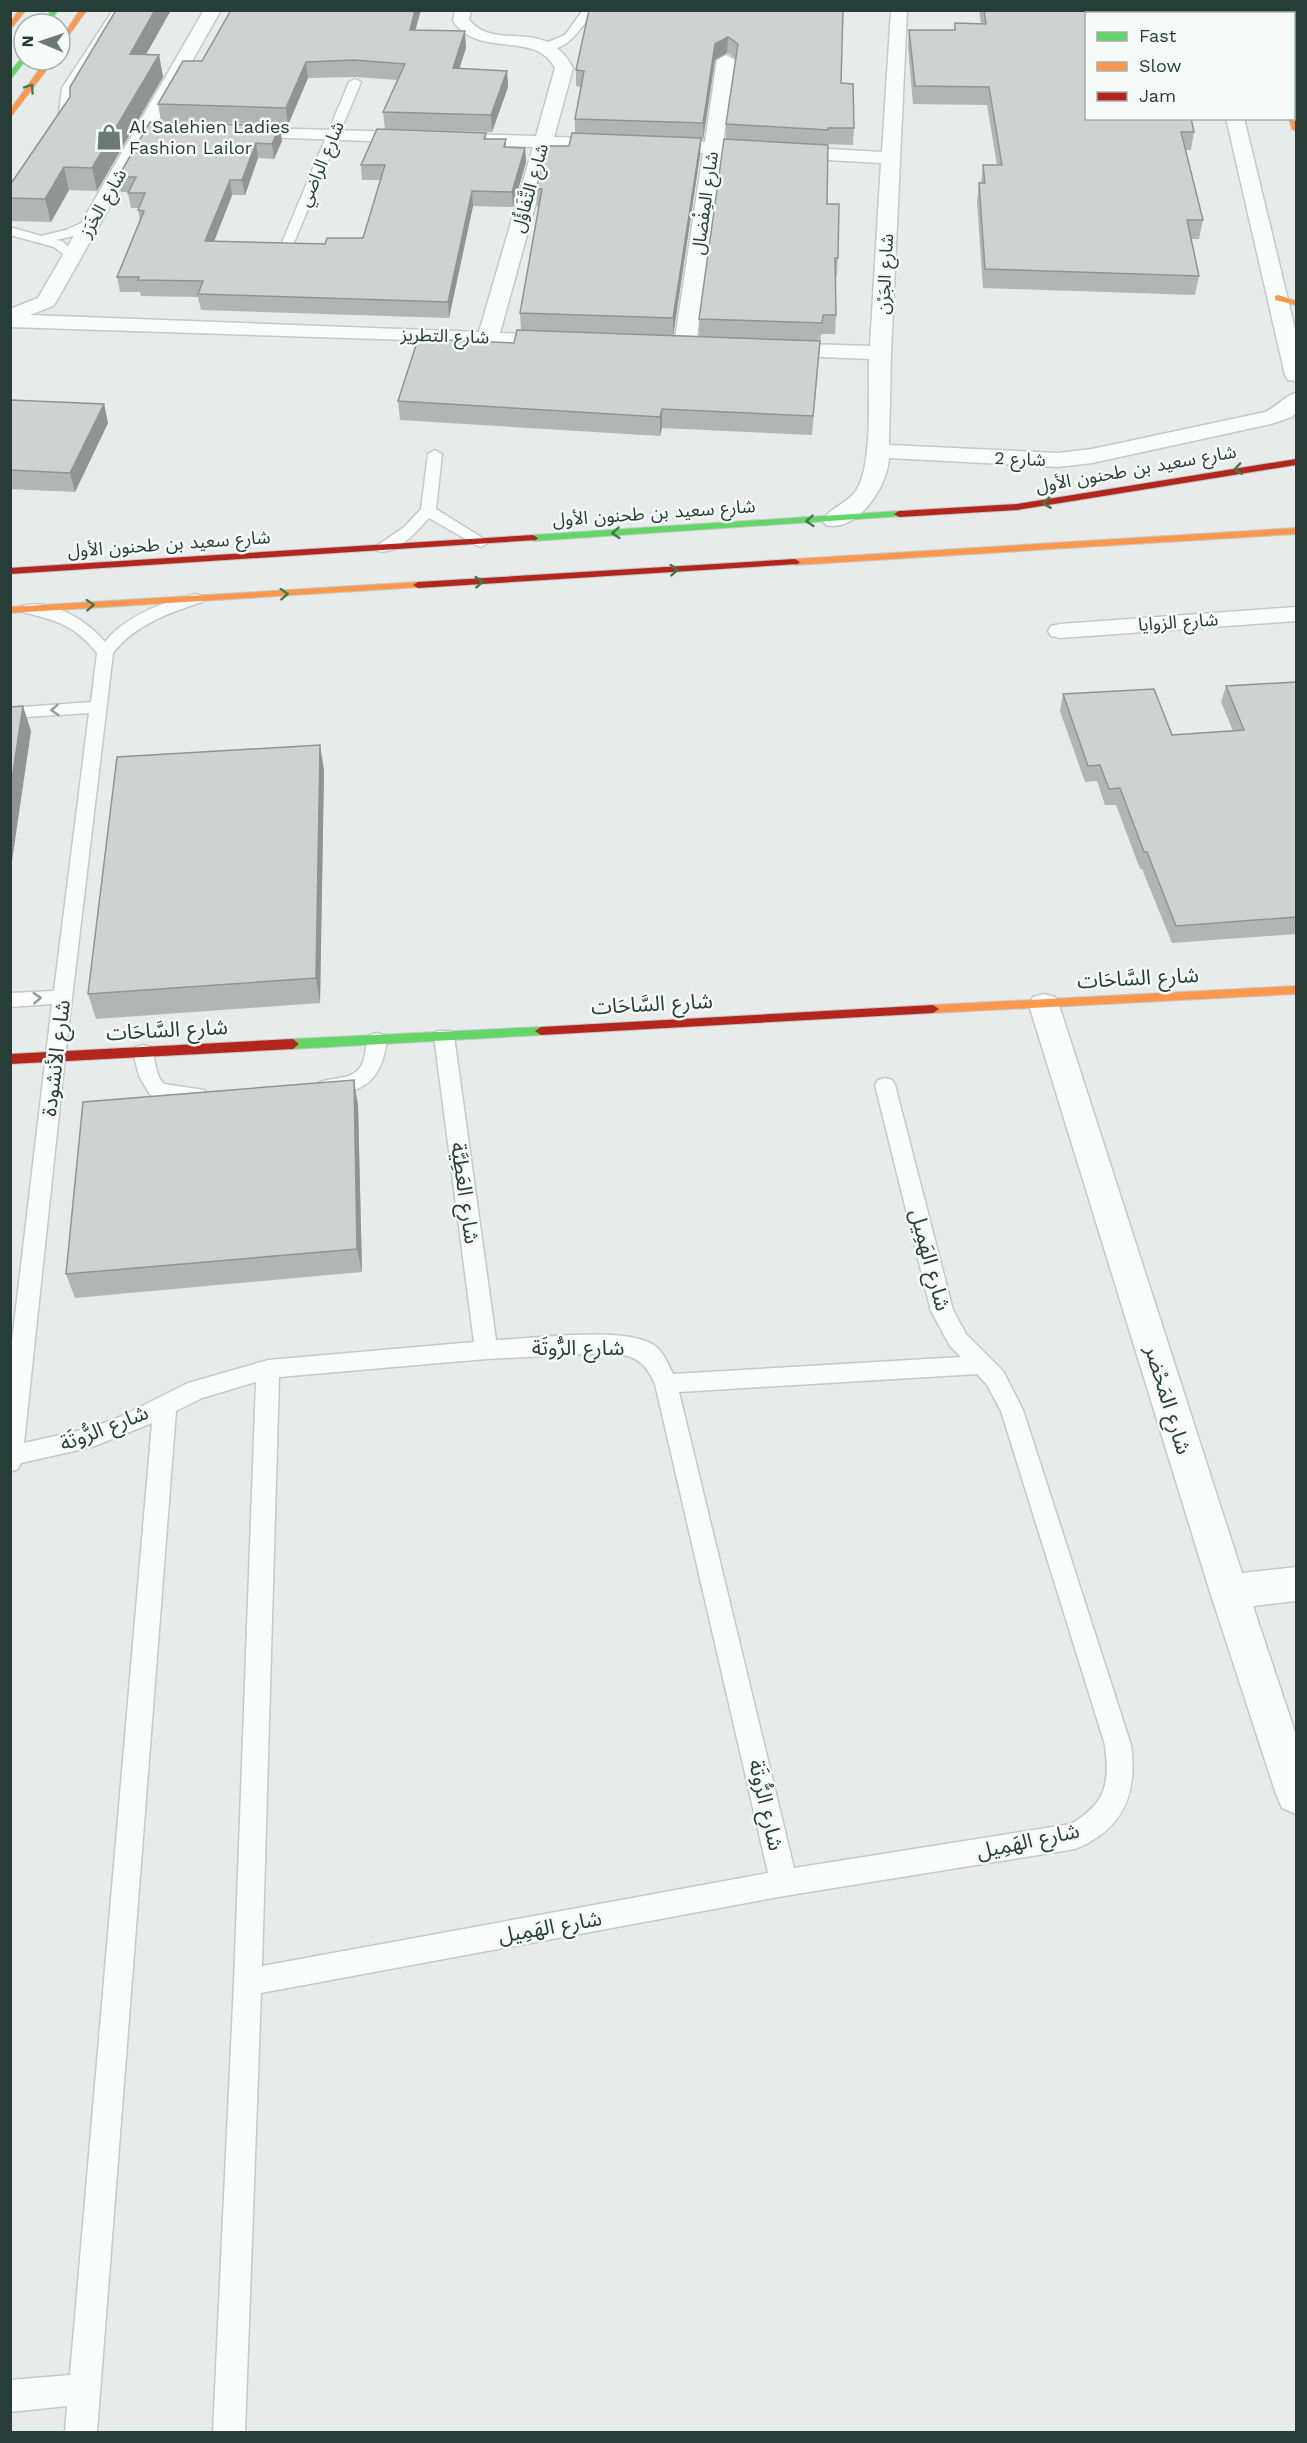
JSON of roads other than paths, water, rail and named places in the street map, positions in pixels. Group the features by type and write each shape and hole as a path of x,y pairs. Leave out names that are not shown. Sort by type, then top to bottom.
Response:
{"main road":[{"path":"10,28 23,10"},
{"path":"72,28 84,10"},
{"path":"10,116 41,72"},
{"name":"شارع سعيد بن طحنون الأول","path":"10,572 1017,507 1119,492 1218,472 1296,462"},
{"path":"18,610 1296,531"},
{"name":"شارع السَّاحَات","path":"10,1059 1296,990"}],"street":[{"name":"شارع الخَرَز","path":"46,302 213,10"},
{"path":"463,10 461,21 472,33 545,47"},
{"name":"شارع الجَرْن","path":"834,520 854,506 868,491 877,470 880,352 899,10"},
{"name":"شارع التَّفَاؤُل","path":"488,338 564,68 559,56 545,47"},
{"name":"شارع المِفْضال","path":"685,345 726,60"},
{"path":"1237,120 1287,301 1296,375"},
{"path":"146,128 169,129"},
{"path":"216,131 713,148 892,158"},
{"path":"10,316 46,302 70,323"},
{"name":"شارع التطريز","path":"10,321 581,341"},
{"path":"662,344 708,346"},
{"path":"754,348 880,352"},
{"name":"شارع 2","path":"878,451 1038,460 1078,458 1264,419 1284,412 1296,400"},
{"name":"شارع الزوايا","path":"1060,631 1296,614"},
{"name":"شارع المَحْضر","path":"1044,1005 1229,1592 1296,1794"},
{"path":"1229,1592 1296,1584"}],"lane":[{"path":"52,141 67,118 65,99 68,88 119,10"},
{"path":"545,47 570,39 576,33 583,15 592,10"},
{"name":"شارع الراضي","path":"287,245 355,82"},
{"path":"40,239 70,233 92,222"},
{"path":"10,231 58,244 72,257"},
{"path":"383,548 409,530 428,510 435,454"},
{"path":"428,510 452,527 481,542"},
{"path":"18,610 69,618 85,628 105,653 114,640 131,627 158,612 197,599"},
{"name":"شارع الأنشودة","path":"10,1462 55,1057 105,653"},
{"path":"10,713 99,707"},
{"path":"10,1000 64,997"},
{"name":"شارع العَطِيَّة","path":"444,1036 486,1350"},
{"path":"302,1088 350,1085 361,1080 375,1064 377,1040"},
{"path":"142,1052 147,1080 158,1092 178,1096 212,1094"},
{"name":"شارع الهَمِيل","path":"249,1982 784,1883 1075,1836 1095,1825 1110,1809 1120,1789 1122,1767 1119,1745 1012,1410 995,1378 958,1340 942,1311 885,1085"},
{"name":"شارع الرُّوتَة","path":"11,1456 92,1437 130,1423 165,1404 227,1380 268,1369 486,1350 626,1345 645,1351 657,1364 666,1384 784,1883"},
{"path":"666,1384 983,1365"},
{"path":"229,2433 249,1982 268,1369"},
{"path":"81,2433 165,1404"},
{"path":"10,2396 85,2389"}],"place":[{"name":"Al Salehien Ladies Fashion Lailor","path":"109,137"}]}
